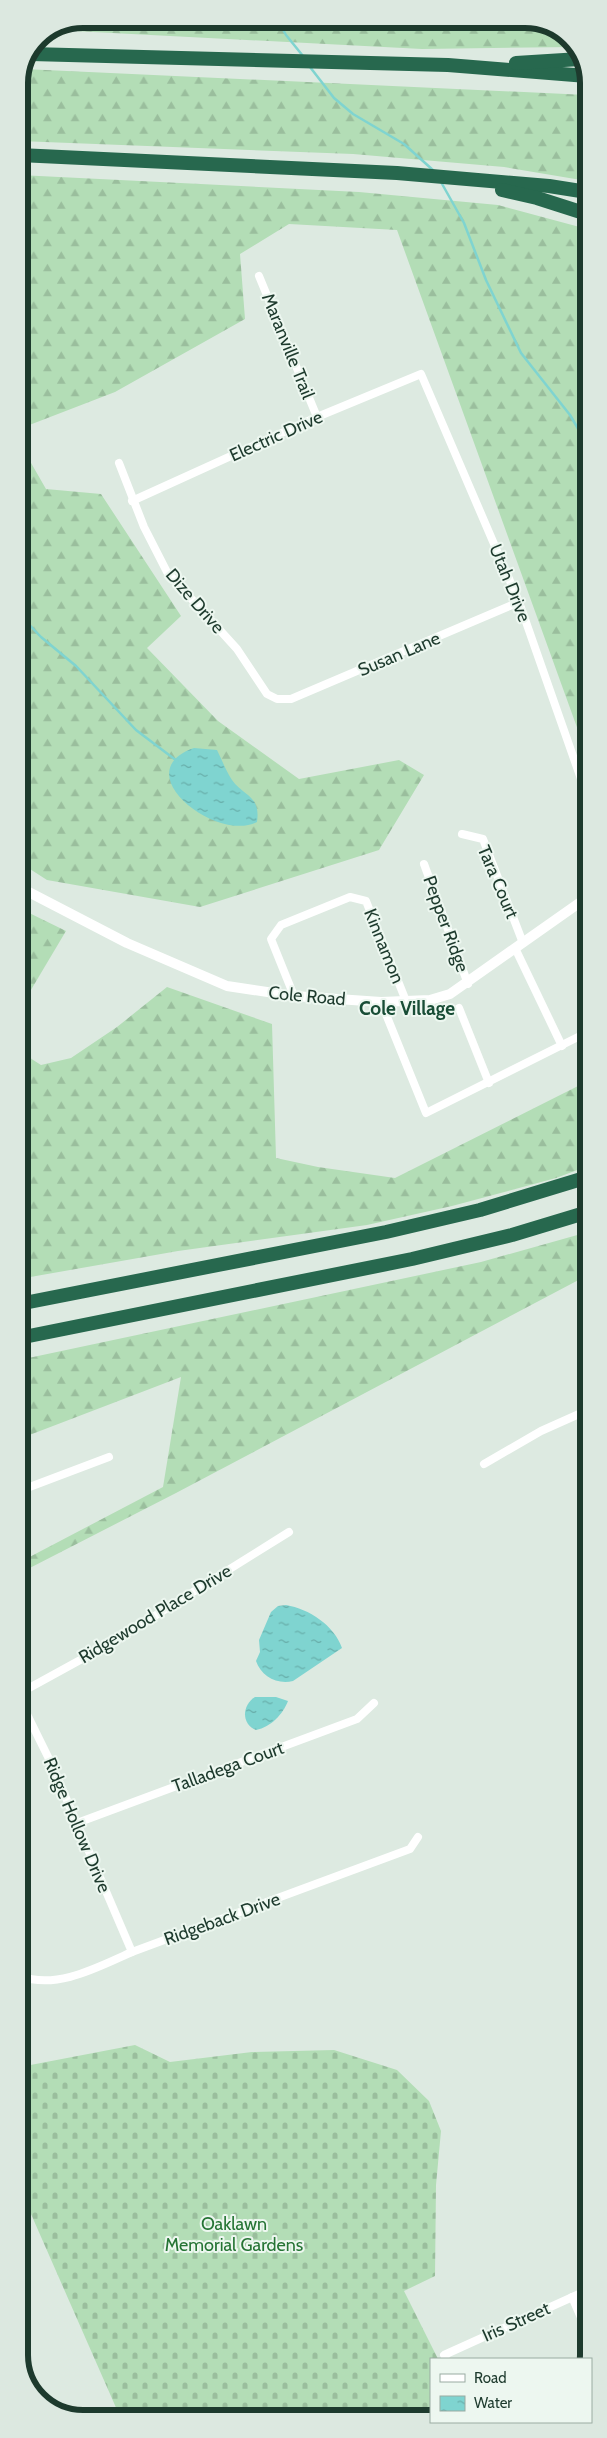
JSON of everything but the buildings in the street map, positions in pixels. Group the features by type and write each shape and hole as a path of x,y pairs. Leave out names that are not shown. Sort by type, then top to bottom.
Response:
{"highway":[{"path":"36,54 448,65 579,75"},
{"path":"448,65 574,59"},
{"path":"27,155 398,172 549,186 580,191"},
{"path":"398,172 510,191 580,212"},
{"path":"27,1302 386,1232 480,1210 580,1179"},
{"path":"27,1336 412,1259 512,1235 580,1214"}],"street":[{"name":"Maranville Trail","path":"259,276 317,417"},
{"name":"Electric Drive","path":"132,501 317,417 421,374"},
{"name":"Utah Drive","path":"421,374 519,602 580,774"},
{"name":"Dize Drive","path":"119,463 132,501 167,572 237,649 267,694 277,699"},
{"name":"Susan Lane","path":"277,699 291,700 519,602"},
{"name":"Tara Court","path":"462,834 483,839 518,948"},
{"name":"Pepper Ridge","path":"424,864 468,984"},
{"name":"Cole Road","path":"27,890 127,944 208,980 246,990 292,991 381,1002 430,1000 450,994 468,984 580,905"},
{"name":"Kinnamon","path":"292,991 271,939 281,925 350,897 366,900 406,1001"},
{"path":"518,948 562,1046"},
{"path":"381,1002 426,1114 580,1036"},
{"path":"459,1008 490,1083"},
{"path":"484,1464 541,1431 580,1414"},
{"path":"27,1488 109,1457"},
{"name":"Ridgewood Place Drive","path":"27,1689 113,1642 289,1532"},
{"name":"Talladega Court","path":"77,1823 357,1719 374,1703"},
{"name":"Ridge Hollow Drive","path":"27,1715 77,1823 132,1952"},
{"name":"Ridgeback Drive","path":"27,1978 39,1981 62,1979 410,1848 418,1837"},
{"name":"Iris Street","path":"445,2357 580,2294"},
{"path":"572,2297 580,2316"}],"green space":[{"path":"83,27 528,28 545,32 561,41 566,47 422,49 67,31"},
{"path":"30,69 580,95 580,180 504,167 353,154 27,141 27,83 29,72"},
{"path":"27,175 359,192 498,205 580,227 580,736 397,230 289,224 240,254 245,319 115,392 27,426"},
{"path":"27,456 46,489 101,494 181,616 147,648 218,721 299,779 399,760 424,775 379,850 200,907 47,880 27,867"},
{"path":"27,912 66,931 27,997"},
{"path":"167,987 272,1024 276,1158 318,1167 395,1178 580,1085 580,1169 556,1178 452,1206 367,1225 178,1251 27,1278 27,1056 41,1065 71,1058 117,1027"},
{"path":"580,1234 580,1279 176,1493 27,1569 27,1558 163,1487 181,1377 27,1436 27,1358 481,1262"},
{"name":"Oaklawn Memorial Gardens","path":"135,2045 170,2062 252,2052 334,2050 397,2070 429,2101 441,2131 436,2185 435,2276 404,2291 438,2358 430,2358 430,2410 117,2410 27,2205 27,2066"}],"water":[{"path":"194,748 217,750 232,780 254,801 258,813 257,822 240,826 221,823 201,814 185,802 173,787 169,773 175,759"},
{"path":"286,1605 303,1610 320,1619 333,1632 342,1648 293,1681 281,1682 266,1675 256,1661 260,1652 259,1640 271,1612 278,1606"},
{"path":"255,1697 276,1697 288,1701 276,1719 267,1726 256,1730 248,1723 245,1714 248,1705"}],"waterway":[{"path":"282,27 303,56"},
{"path":"310,67 334,98 353,114 404,144 434,171"},
{"path":"441,182 464,223 486,280 521,353 570,415 580,432"},
{"path":"27,622 41,637 76,666 136,730 177,761"}],"district":[{"name":"Cole Village","path":"407,1008"}]}
